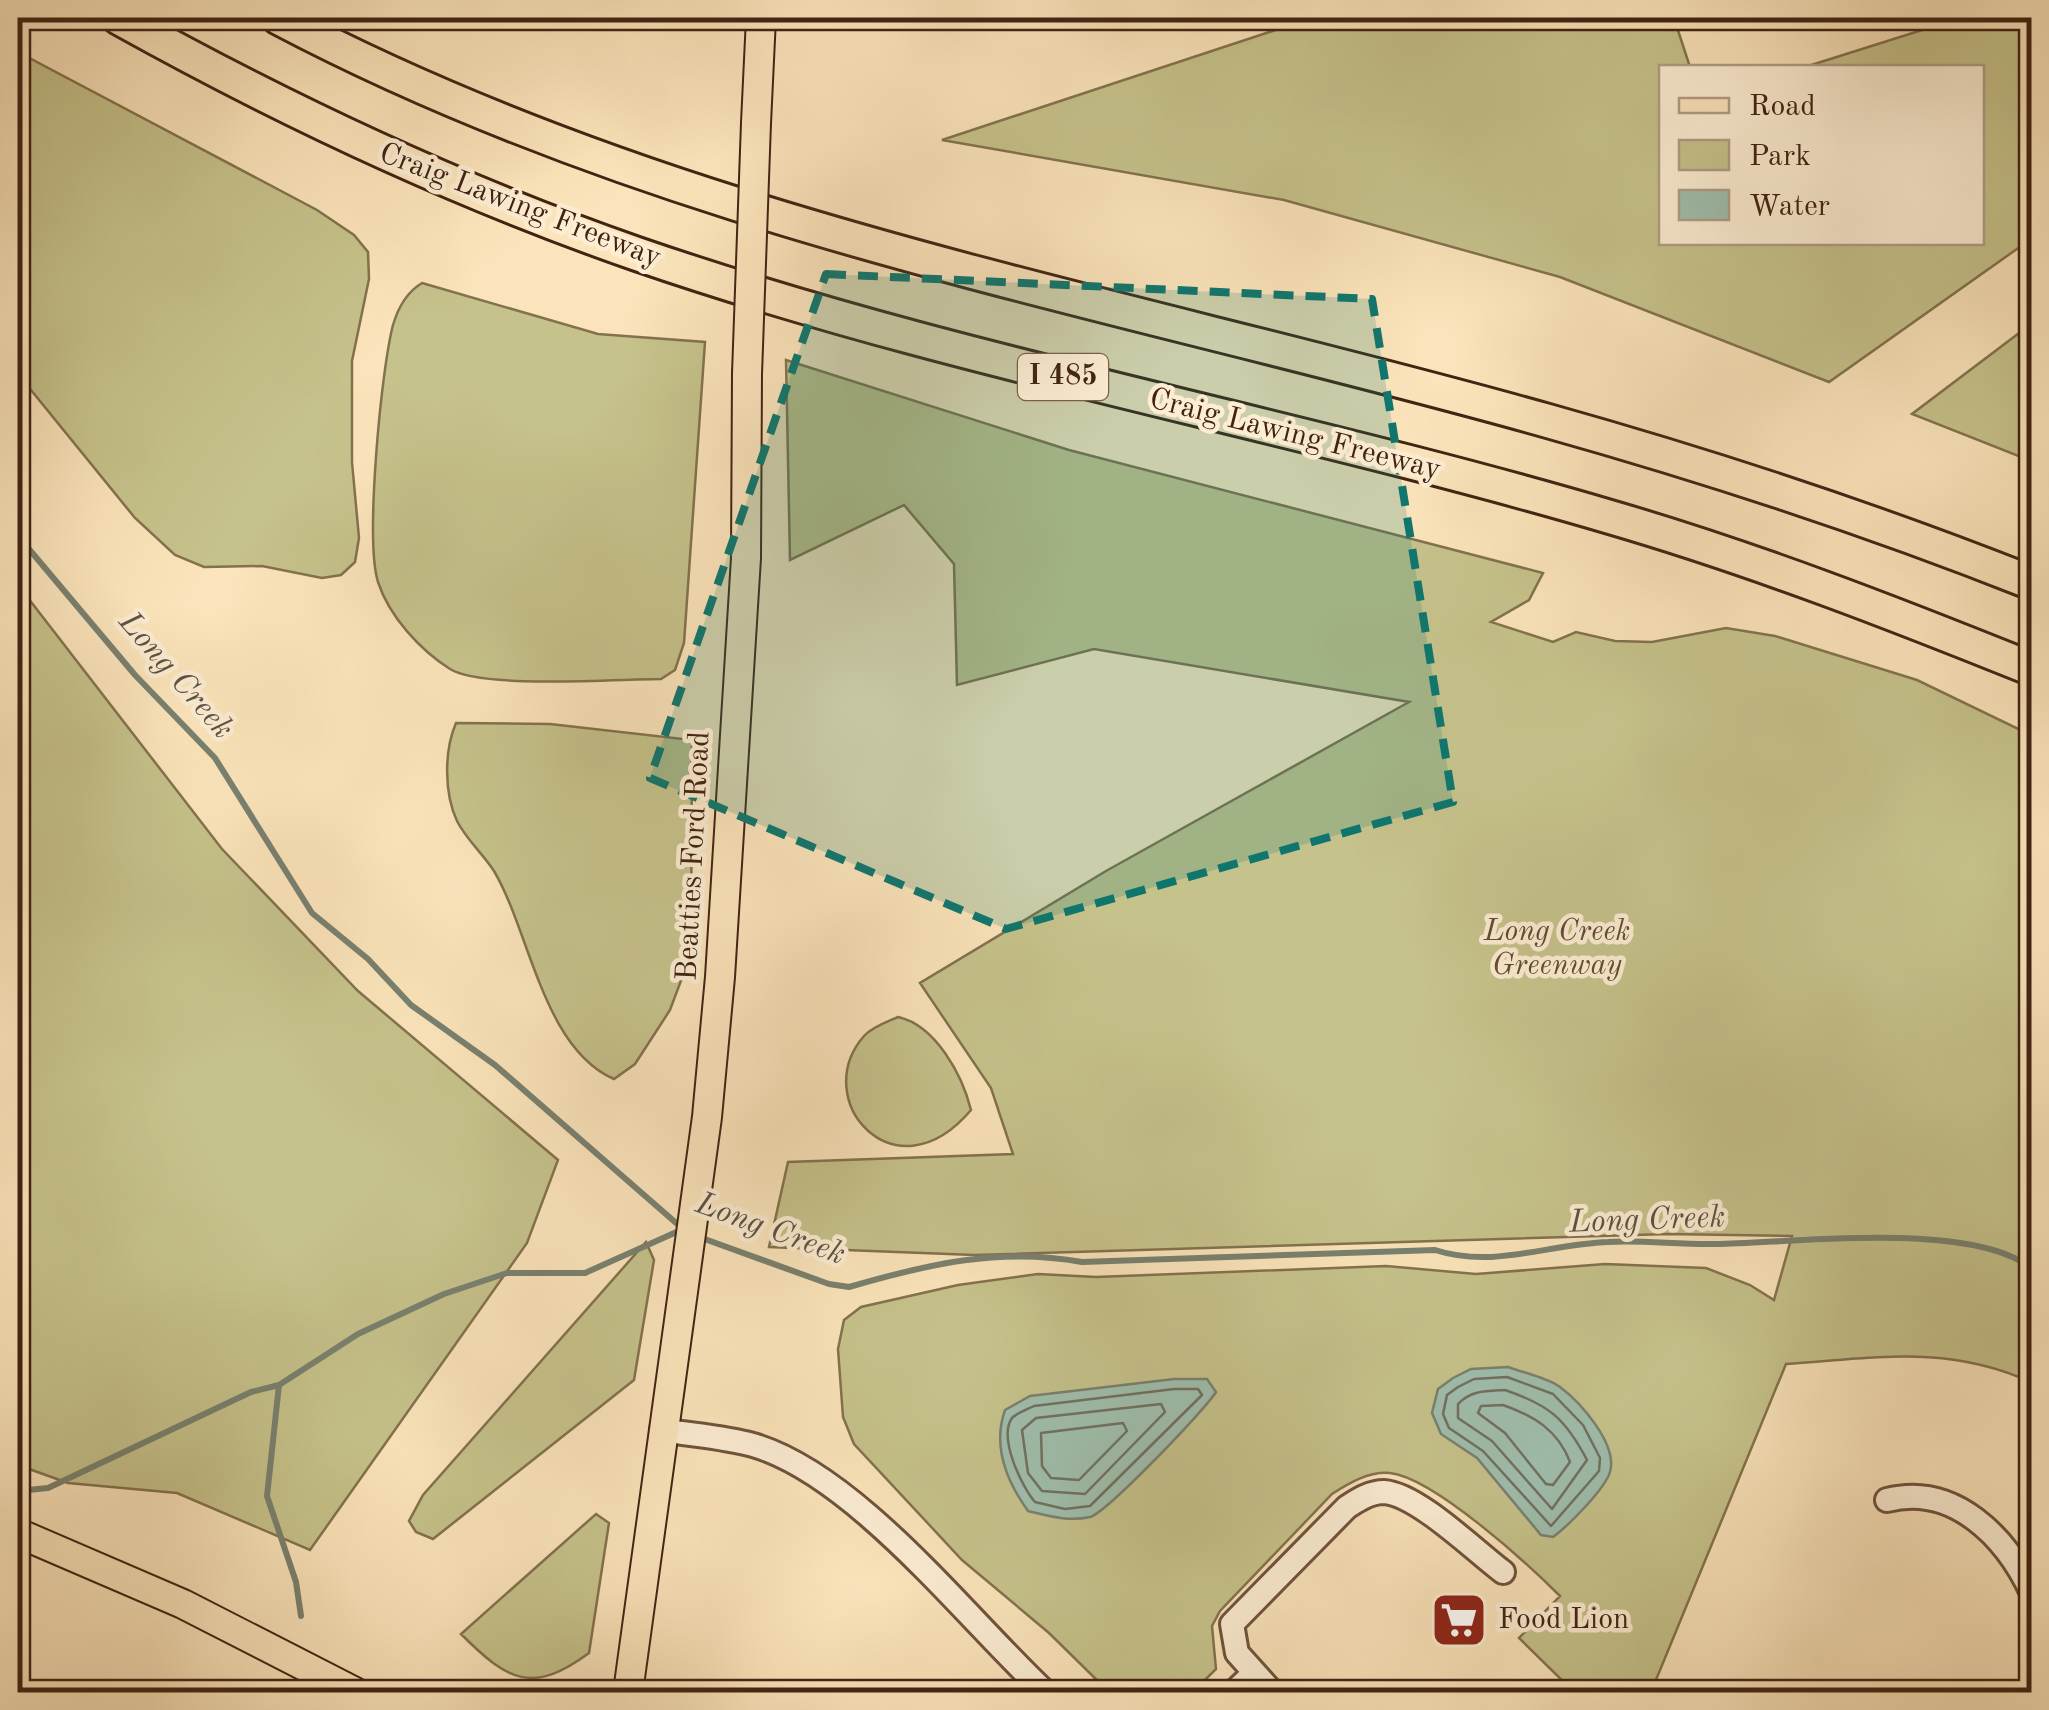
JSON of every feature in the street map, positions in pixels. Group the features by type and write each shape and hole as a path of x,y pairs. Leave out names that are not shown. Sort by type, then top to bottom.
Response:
{"highway":[{"name":"Craig Lawing Freeway","path":"119,18 344,138 635,253 924,342 1610,517 1788,575 2032,669"},
{"name":"I 485","path":"279,18 490,116 696,193 975,276 1546,420 1810,501 2032,583"}],"main road":[{"name":"Beatties Ford Road","path":"628,1692 700,1158 720,977 746,558 746,374 761,18"},
{"path":"21,1540 183,1604 355,1692"}],"street":[{"path":"662,1430 754,1445 804,1468 846,1496 1044,1692"},
{"path":"1272,1692 1236,1652 1232,1624 1347,1507 1365,1496 1384,1492 1410,1500 1502,1572"},
{"path":"1887,1500 1920,1497 1971,1515 2007,1548 2032,1593"},
{"path":"1234,1692 1253,1674"}],"highlighted area":[{"path":"826,274 1372,299 1453,802 1006,929 650,778"}],"green space":[{"path":"1312,18 1674,18 1689,65 1659,65 1659,245 1984,245 1984,65 1811,65 1960,18 2031,18 2031,239 1829,382 1560,277 1284,200 942,140"},
{"path":"18,52 317,210 354,235 368,252 369,279 352,361 352,462 359,538 355,562 341,575 322,578 262,566 204,567 175,555 135,518 18,374"},
{"path":"422,283 598,334 705,342 684,643 675,670 661,679 519,681 466,675 450,669 428,652 390,607 378,582 374,561 380,415 393,325 404,301"},
{"path":"2031,324 2031,461 1912,414"},
{"name":"Long Creek Greenway","path":"786,360 1069,450 1543,573 1529,600 1491,622 1553,642 1576,632 1615,641 1652,642 1726,628 1775,636 1917,680 2031,735 2031,1382 1970,1362 1940,1358 1880,1357 1786,1364 1651,1692 1574,1692 1519,1638 1560,1596 1504,1544 1455,1506 1409,1478 1382,1473 1332,1494 1220,1611 1212,1626 1216,1669 1193,1692 1109,1692 1049,1633 962,1560 854,1444 843,1417 838,1349 844,1320 861,1307 958,1285 1038,1274 1096,1277 1386,1266 1476,1274 1605,1264 1706,1268 1750,1285 1774,1300 1792,1236 1668,1234 974,1255 769,1247 788,1162 1013,1154 991,1088 920,983 1106,871 1409,702 1094,649 957,685 954,564 904,505 790,560"},
{"path":"18,585 222,849 358,991 558,1160 527,1243 310,1550 177,1493 68,1483 18,1465"},
{"path":"456,723 550,724 692,740 691,954 670,1010 635,1064 614,1079 590,1064 554,1016 507,896 494,871 457,821 447,772"},
{"path":"898,1017 935,1040 954,1067 971,1110 942,1135 914,1145 889,1143 868,1131 853,1111 846,1087 849,1061 864,1036"},
{"path":"646,1242 654,1260 634,1380 433,1539 416,1532 409,1521 423,1495"},
{"path":"596,1514 609,1523 589,1653 569,1666 536,1678 507,1672 461,1634"}],"water":[{"path":"1508,1367 1560,1387 1587,1413 1608,1449 1611,1461 1607,1479 1553,1537 1541,1535 1477,1458 1441,1434 1432,1413 1438,1389 1453,1378 1471,1369"},
{"path":"1174,1379 1207,1379 1216,1392 1115,1498 1090,1517 1059,1518 1028,1511 1014,1488 1001,1451 1005,1410 1030,1396"}],"waterway":[{"name":"Long Creek","path":"18,536 135,675 215,758 312,913 368,959 411,1005 495,1065 683,1229"},
{"path":"18,1491 48,1488 251,1392 279,1385 358,1334 444,1294 507,1273 585,1273 681,1230"},
{"name":"Long Creek","path":"699,1237 829,1284 849,1287 907,1271 994,1257 1082,1262 1435,1250 1478,1257 1622,1242 1702,1244 1881,1238 1969,1244 2005,1254 2032,1269"},
{"path":"279,1385 267,1496 296,1582 301,1616"}],"place":[{"name":"Food Lion","path":"1459,1620"}]}
